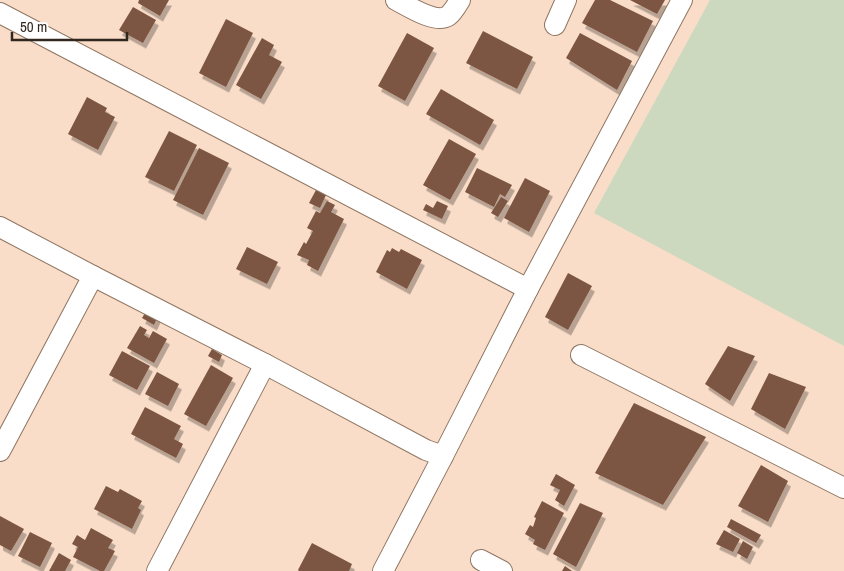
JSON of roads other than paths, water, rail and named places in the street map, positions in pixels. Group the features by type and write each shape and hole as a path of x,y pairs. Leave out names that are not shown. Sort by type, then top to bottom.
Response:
{"street":[{"path":"396,0 422,14 436,18 447,16 460,0"},
{"path":"555,25 566,0"},
{"path":"383,571 528,289 682,0"},
{"path":"0,13 528,289"},
{"path":"0,227 265,364 426,450 443,456"},
{"path":"0,451 93,276"},
{"path":"581,355 844,488"},
{"path":"157,571 265,364"},
{"path":"481,560 502,571"}]}
